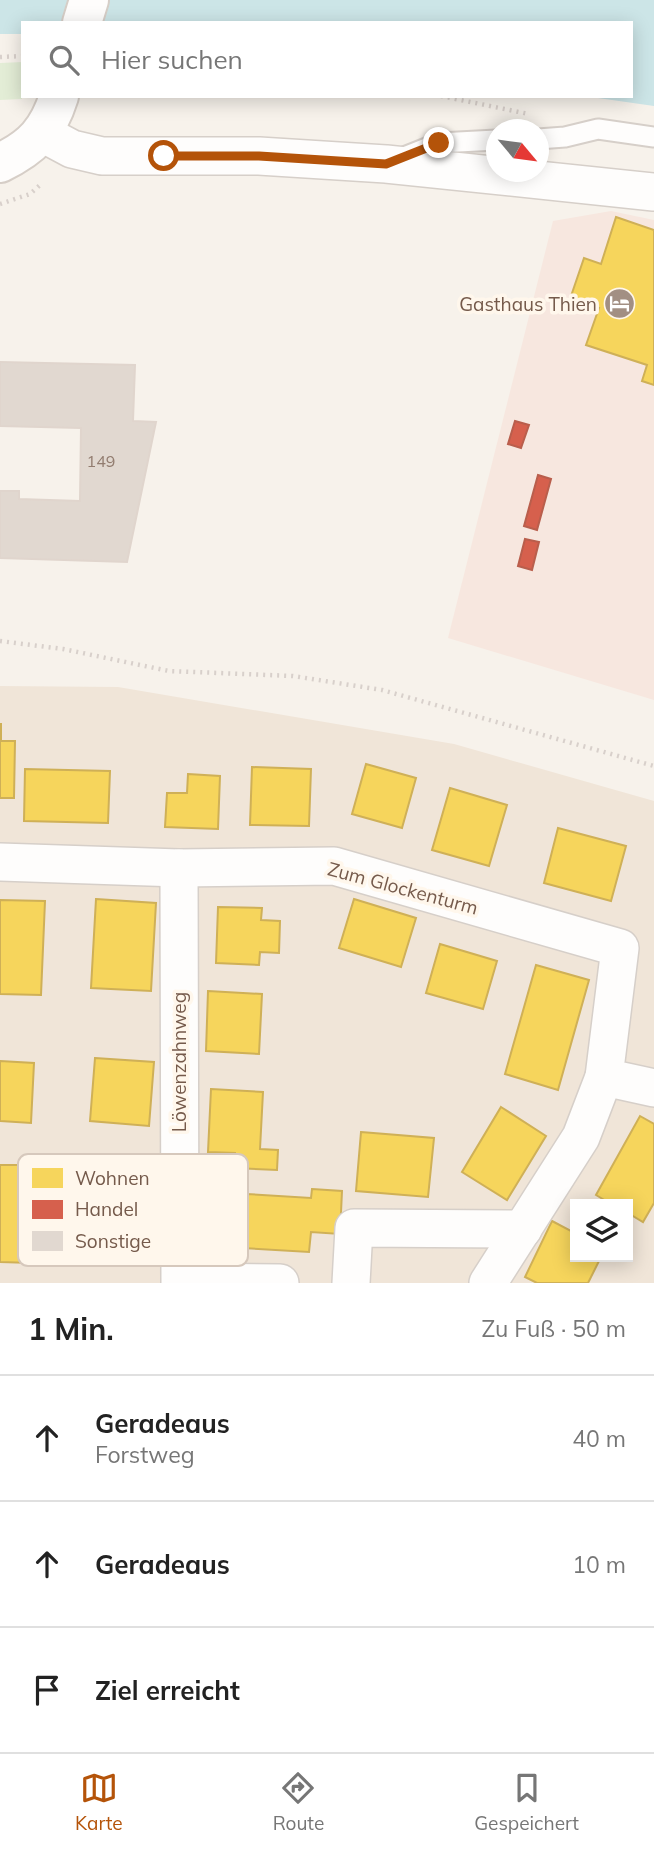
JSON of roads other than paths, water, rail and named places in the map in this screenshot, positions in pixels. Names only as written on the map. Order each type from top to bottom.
[{"type":"main road","points":[[83,21],[89,0]]},
{"type":"main road","points":[[0,163],[20,153],[42,133],[58,98]]},
{"type":"street","points":[[42,133],[72,149],[102,156],[259,156],[386,164],[654,192]]},
{"type":"street","name":"Zum Glockenturm","points":[[0,862],[179,867],[334,866],[620,948],[604,1077]]},
{"type":"street","name":"Löwenzahnweg","points":[[179,867],[180,1154]]},
{"type":"street","points":[[488,1283],[581,1137],[604,1077],[654,1088]]},
{"type":"street","points":[[351,1283],[354,1228],[523,1229]]},
{"type":"street","name":"Löwenzahnweg","points":[[180,1266],[180,1282],[280,1283]]},
{"type":"lane","points":[[549,138],[598,129],[654,137]]},
{"type":"lane","points":[[386,164],[439,143],[486,141]]},
{"type":"water","points":[[0,0],[654,0],[654,106],[598,98],[633,98],[633,21],[21,21],[21,34],[0,34]]},
{"type":"place","name":"Gasthaus Thien","points":[[620,304]]}]
